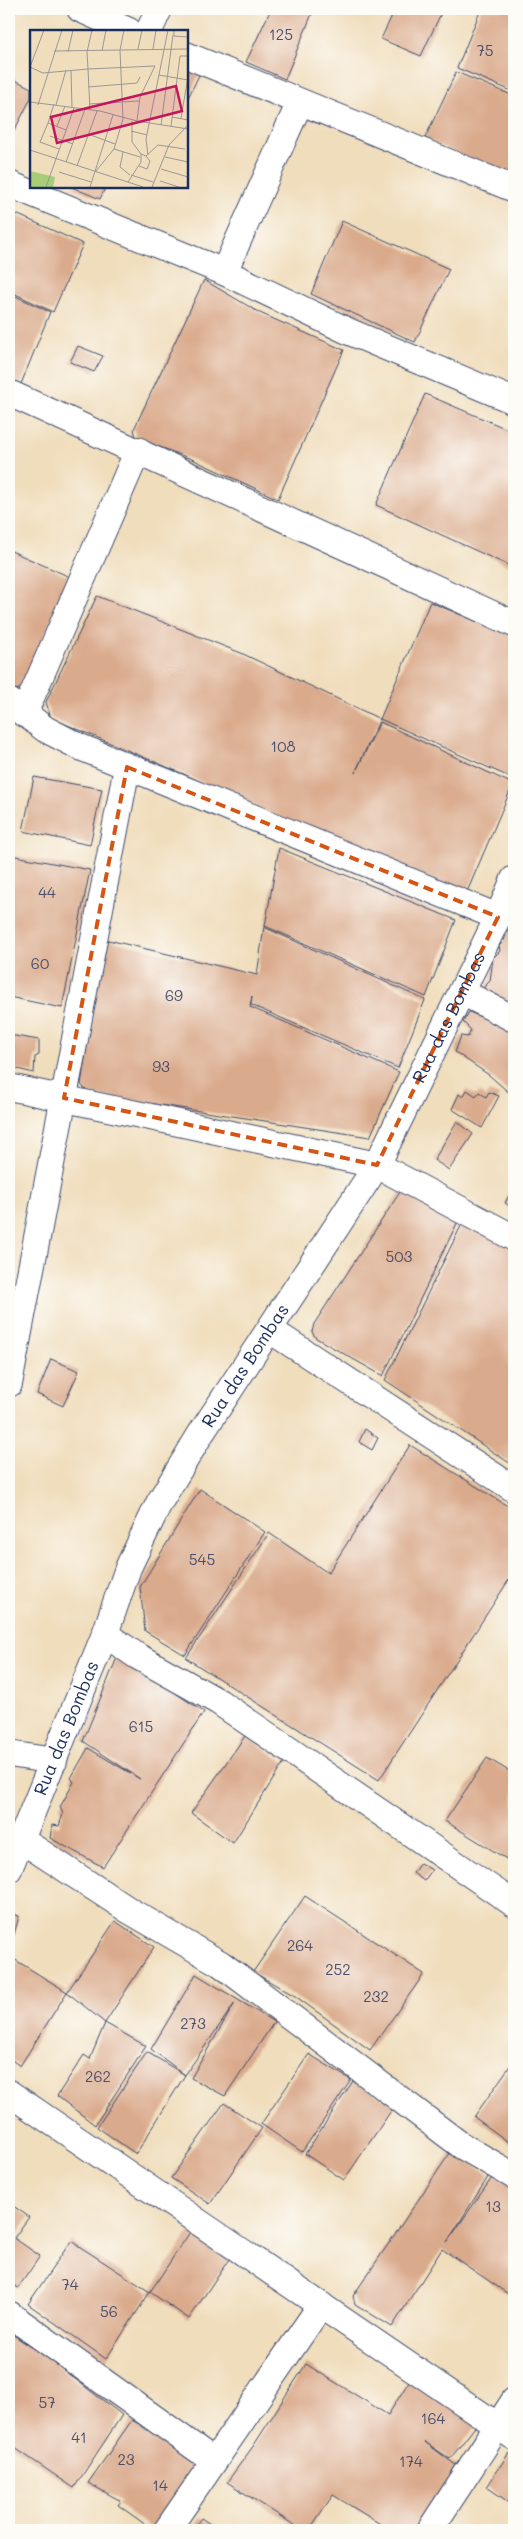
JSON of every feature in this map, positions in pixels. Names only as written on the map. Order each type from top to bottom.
[{"type":"street","points":[[80,9],[127,30]]},
{"type":"street","points":[[149,30],[159,9]]},
{"type":"street","points":[[188,56],[514,189]]},
{"type":"street","points":[[224,272],[300,102]]},
{"type":"street","points":[[9,184],[224,272],[350,332],[514,401]]},
{"type":"street","points":[[9,393],[138,450],[514,624]]},
{"type":"street","points":[[138,450],[17,708],[45,729],[127,767],[498,917]]},
{"type":"street","points":[[9,1384],[127,767]]},
{"type":"street","name":"Rua das Bombas","points":[[9,1869],[105,1634],[128,1568],[159,1503],[200,1434],[270,1330],[377,1164],[462,992],[514,879]]},
{"type":"street","points":[[462,992],[514,1019]]},
{"type":"street","points":[[9,1088],[377,1164],[514,1238]]},
{"type":"street","points":[[270,1330],[514,1489]]},
{"type":"street","points":[[105,1634],[137,1656],[219,1702],[511,1894]]},
{"type":"street","points":[[9,1754],[54,1761]]},
{"type":"street","points":[[20,1839],[130,1911],[221,1964],[462,2146],[514,2176]]},
{"type":"street","points":[[9,2093],[506,2431]]},
{"type":"street","points":[[167,2530],[321,2305]]},
{"type":"street","points":[[9,2314],[214,2461]]},
{"type":"street","points":[[430,2530],[506,2431],[514,2401]]},
{"type":"highlighted area","points":[[127,767],[498,917],[377,1165],[64,1098]]},
{"type":"building","points":[[271,9],[314,9],[285,79],[246,62]]},
{"type":"building","points":[[395,9],[443,9],[421,56],[381,39]]},
{"type":"building","points":[[481,9],[514,10],[514,92],[457,68]]},
{"type":"building","points":[[188,69],[200,73],[188,98]]},
{"type":"building","points":[[456,72],[514,96],[514,181],[425,138]]},
{"type":"building","points":[[9,77],[30,88],[30,100],[9,141]]},
{"type":"building","points":[[74,188],[105,188],[100,199]]},
{"type":"building","points":[[14,213],[83,244],[53,312],[9,291],[9,225]]},
{"type":"building","points":[[342,221],[449,269],[415,342],[311,294]]},
{"type":"building","points":[[204,280],[260,313],[344,350],[278,499],[194,460],[136,438],[134,429]]},
{"type":"building","points":[[9,293],[50,312],[21,384],[9,378]]},
{"type":"building","points":[[78,346],[103,356],[94,372],[70,362]]},
{"type":"building","points":[[425,394],[514,432],[514,568],[376,505]]},
{"type":"building","points":[[9,550],[70,577],[21,689],[9,690]]},
{"type":"building","points":[[97,596],[241,653],[380,719],[355,773],[380,722],[513,784],[467,892],[325,838],[186,775],[51,718],[46,702]]},
{"type":"building","points":[[430,602],[514,637],[514,779],[380,719]]},
{"type":"building","points":[[34,777],[102,789],[90,845],[23,831]]},
{"type":"building","points":[[279,848],[456,920],[426,997],[265,926]]},
{"type":"building","points":[[10,855],[90,870],[62,1008],[9,997]]},
{"type":"building","points":[[264,927],[425,1000],[398,1068],[251,1005],[252,996],[250,1007],[399,1072],[370,1137],[88,1094],[81,1084],[104,939],[257,975]]},
{"type":"building","points":[[514,927],[514,1009],[479,992],[490,981],[493,958],[500,951],[499,946],[504,941],[507,931]]},
{"type":"building","points":[[469,1012],[514,1031],[514,1097],[489,1075],[455,1052],[461,1036],[468,1037],[471,1030],[463,1022]]},
{"type":"building","points":[[9,1035],[39,1040],[39,1055],[35,1057],[34,1073],[9,1067]]},
{"type":"building","points":[[467,1090],[476,1096],[479,1092],[486,1097],[489,1092],[499,1096],[482,1128],[452,1109],[459,1094],[463,1097]]},
{"type":"building","points":[[457,1121],[473,1134],[449,1170],[434,1160]]},
{"type":"building","points":[[512,1189],[514,1191],[514,1209],[505,1203]]},
{"type":"building","points":[[400,1192],[460,1217],[383,1376],[316,1338],[312,1332],[314,1324]]},
{"type":"building","points":[[464,1220],[514,1249],[514,1336],[512,1341],[514,1343],[514,1466],[385,1380]]},
{"type":"building","points":[[51,1359],[79,1371],[63,1406],[37,1394]]},
{"type":"building","points":[[365,1429],[378,1438],[372,1450],[359,1442]]},
{"type":"building","points":[[410,1445],[514,1510],[514,1572],[379,1780],[186,1658],[269,1533],[328,1573]]},
{"type":"building","points":[[200,1489],[265,1532],[185,1655],[145,1631],[140,1587]]},
{"type":"building","points":[[123,1658],[204,1712],[103,1867],[50,1838],[52,1825],[59,1826],[63,1814],[60,1807],[74,1782],[71,1778],[88,1748],[140,1779],[83,1741],[116,1660]]},
{"type":"building","points":[[245,1736],[284,1762],[233,1843],[191,1813]]},
{"type":"building","points":[[487,1758],[514,1774],[514,1855],[508,1860],[445,1821]]},
{"type":"building","points":[[420,1863],[432,1870],[424,1881],[413,1873]]},
{"type":"building","points":[[305,1896],[424,1974],[370,2050],[295,1996],[253,1972]]},
{"type":"building","points":[[9,1913],[19,1916],[14,1935],[9,1934]]},
{"type":"building","points":[[115,1921],[154,1947],[105,2023],[67,1992]]},
{"type":"building","points":[[9,1956],[67,1992],[20,2066],[9,2058]]},
{"type":"building","points":[[196,1974],[274,2022],[225,2096],[191,2078],[235,2003],[185,2075],[151,2049]]},
{"type":"building","points":[[105,2023],[146,2046],[95,2125],[57,2096],[84,2055],[90,2059]]},
{"type":"building","points":[[147,2052],[185,2075],[136,2154],[97,2127]]},
{"type":"building","points":[[309,2054],[351,2080],[302,2152],[261,2124]]},
{"type":"building","points":[[514,2060],[514,2146],[474,2117]]},
{"type":"building","points":[[353,2081],[395,2105],[344,2180],[305,2154]]},
{"type":"building","points":[[224,2103],[262,2128],[210,2204],[171,2178]]},
{"type":"building","points":[[450,2153],[490,2174],[447,2242],[494,2175],[514,2188],[514,2298],[442,2249],[392,2327],[355,2304],[353,2296]]},
{"type":"building","points":[[9,2203],[29,2217],[14,2238],[40,2256],[18,2288],[9,2281]]},
{"type":"building","points":[[192,2229],[231,2256],[189,2319],[150,2292]]},
{"type":"building","points":[[71,2241],[150,2292],[106,2359],[28,2304]]},
{"type":"building","points":[[9,2332],[49,2359],[122,2415],[74,2488],[9,2444]]},
{"type":"building","points":[[306,2364],[388,2415],[411,2378],[478,2423],[450,2459],[425,2442],[461,2469],[420,2530],[390,2530],[333,2495],[309,2530],[302,2530],[227,2482],[254,2445]]},
{"type":"building","points":[[132,2420],[199,2458],[203,2467],[157,2530],[153,2530],[118,2505],[121,2501],[88,2483]]},
{"type":"building","points":[[514,2452],[514,2506],[487,2487],[508,2454]]},
{"type":"building","points":[[201,2518],[219,2530],[192,2530]]}]
